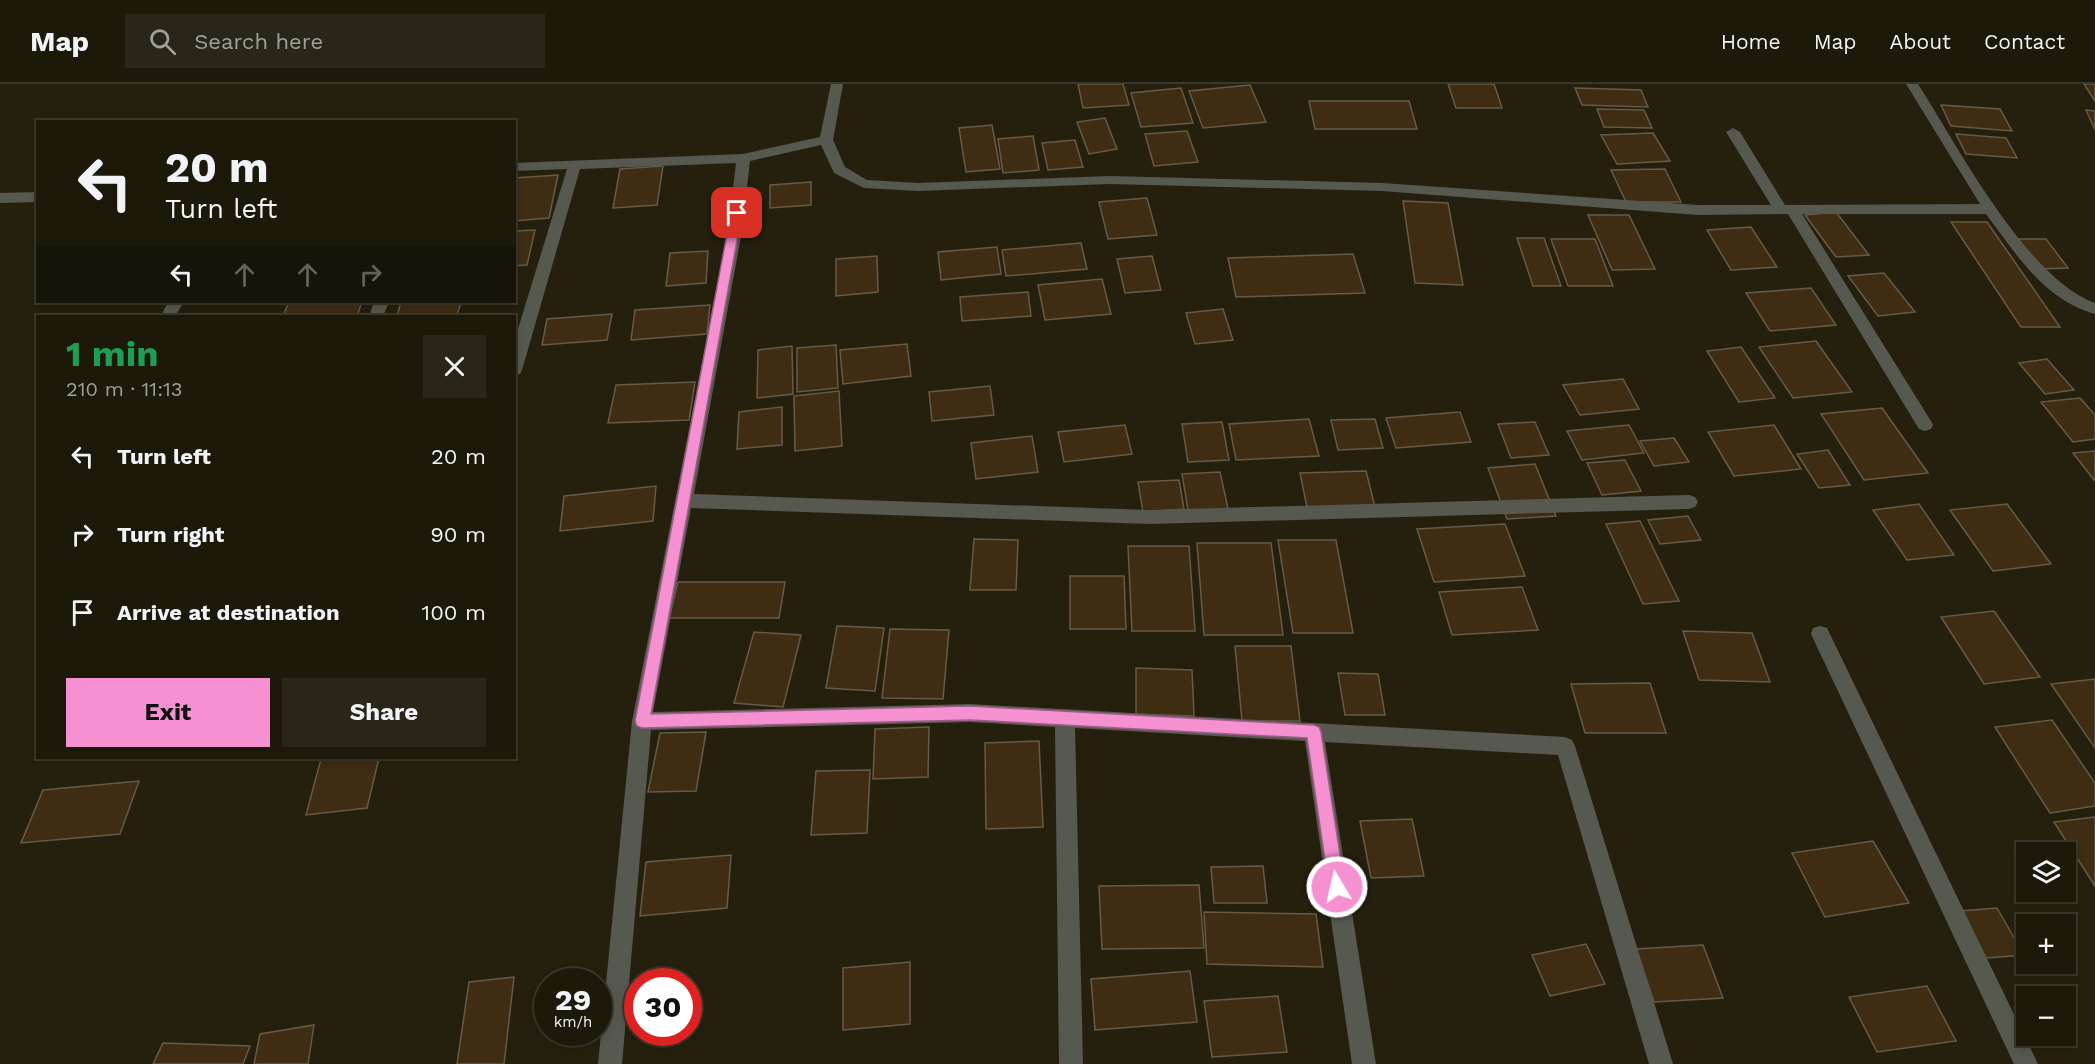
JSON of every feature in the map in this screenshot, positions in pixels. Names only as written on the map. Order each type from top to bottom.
[{"type":"street","points":[[837,84],[826,140],[838,170],[864,184],[918,187],[1110,180],[1346,186],[1698,210],[1990,209]]},
{"type":"street","points":[[1912,84],[1990,209],[2036,270],[2080,306],[2095,309]]},
{"type":"street","points":[[1733,132],[1787,210],[1925,425]]},
{"type":"street","points":[[516,167],[743,158],[826,140]]},
{"type":"street","points":[[610,1064],[642,721],[735,231],[743,158]]},
{"type":"street","points":[[516,363],[575,164]]},
{"type":"street","points":[[0,198],[36,197]]},
{"type":"street","points":[[684,501],[1149,517],[1689,502]]},
{"type":"street","points":[[1820,634],[2026,1064]]},
{"type":"street","points":[[642,721],[970,713],[1565,746],[1661,1064]]},
{"type":"street","points":[[1065,718],[1071,1064]]},
{"type":"street","points":[[1314,732],[1364,1064]]},
{"type":"building","points":[[1078,84],[1123,84],[1129,105],[1083,108]]},
{"type":"building","points":[[1448,84],[1494,84],[1502,108],[1456,108]]},
{"type":"building","points":[[2084,84],[2095,84],[2095,101]]},
{"type":"building","points":[[1250,85],[1266,122],[1203,128],[1189,91]]},
{"type":"building","points":[[1181,88],[1193,123],[1141,127],[1131,93]]},
{"type":"building","points":[[1575,88],[1641,90],[1648,107],[1582,105]]},
{"type":"building","points":[[1309,101],[1409,101],[1417,129],[1315,129]]},
{"type":"building","points":[[1941,105],[2000,109],[2012,131],[1951,126]]},
{"type":"building","points":[[1597,109],[1644,110],[1652,128],[1604,127]]},
{"type":"building","points":[[2086,110],[2095,111],[2095,130]]},
{"type":"building","points":[[1105,118],[1117,149],[1089,154],[1077,122]]},
{"type":"building","points":[[992,125],[1000,169],[966,172],[959,128]]},
{"type":"building","points":[[1187,131],[1198,162],[1154,166],[1145,134]]},
{"type":"building","points":[[1653,133],[1670,161],[1617,164],[1601,135]]},
{"type":"building","points":[[1956,134],[2006,138],[2017,158],[1966,154]]},
{"type":"building","points":[[1033,136],[1039,170],[1003,173],[998,139]]},
{"type":"building","points":[[1075,140],[1083,167],[1048,170],[1042,143]]},
{"type":"building","points":[[663,166],[657,205],[613,208],[620,169]]},
{"type":"building","points":[[1665,169],[1681,202],[1626,202],[1611,170]]},
{"type":"building","points":[[558,175],[549,218],[516,221],[516,178]]},
{"type":"building","points":[[811,182],[811,205],[770,208],[770,185]]},
{"type":"building","points":[[1147,198],[1157,235],[1108,239],[1099,202]]},
{"type":"building","points":[[1403,201],[1448,203],[1463,285],[1415,283]]},
{"type":"building","points":[[1836,212],[1869,255],[1836,257],[1805,215]]},
{"type":"building","points":[[1588,215],[1629,215],[1655,269],[1612,270]]},
{"type":"building","points":[[1951,222],[1987,222],[2060,327],[2021,327]]},
{"type":"building","points":[[1751,227],[1777,267],[1731,270],[1707,230]]},
{"type":"building","points":[[535,230],[527,265],[516,266],[516,231]]},
{"type":"building","points":[[1517,238],[1544,238],[1561,286],[1533,286]]},
{"type":"building","points":[[1551,239],[1595,239],[1613,286],[1568,286]]},
{"type":"building","points":[[2017,239],[2046,239],[2068,268],[2038,269]]},
{"type":"building","points":[[1081,243],[1087,269],[1006,276],[1002,250]]},
{"type":"building","points":[[997,247],[1001,274],[941,280],[938,252]]},
{"type":"building","points":[[708,251],[706,283],[666,286],[670,253]]},
{"type":"building","points":[[1353,254],[1365,293],[1236,297],[1228,258]]},
{"type":"building","points":[[877,256],[878,292],[836,296],[836,259]]},
{"type":"building","points":[[1152,256],[1161,290],[1125,293],[1117,259]]},
{"type":"building","points":[[1884,273],[1915,312],[1878,316],[1848,276]]},
{"type":"building","points":[[1102,279],[1111,314],[1045,320],[1038,285]]},
{"type":"building","points":[[1811,288],[1836,325],[1770,331],[1746,293]]},
{"type":"building","points":[[1028,292],[1031,316],[962,321],[960,297]]},
{"type":"building","points":[[289,303],[362,303],[357,315],[283,315]]},
{"type":"building","points":[[401,303],[461,303],[457,315],[397,315]]},
{"type":"building","points":[[710,305],[707,334],[631,340],[635,310]]},
{"type":"building","points":[[1223,309],[1233,340],[1195,344],[1186,313]]},
{"type":"building","points":[[612,314],[607,340],[542,345],[547,319]]},
{"type":"building","points":[[1816,341],[1852,392],[1793,398],[1759,347]]},
{"type":"building","points":[[907,344],[911,376],[843,384],[840,350]]},
{"type":"building","points":[[836,345],[838,388],[797,392],[797,348]]},
{"type":"building","points":[[792,346],[793,394],[757,398],[758,350]]},
{"type":"building","points":[[1741,347],[1775,398],[1739,402],[1707,351]]},
{"type":"building","points":[[2047,359],[2074,390],[2045,394],[2019,363]]},
{"type":"building","points":[[1623,379],[1639,409],[1580,415],[1563,385]]},
{"type":"building","points":[[695,382],[689,420],[608,423],[616,385]]},
{"type":"building","points":[[990,386],[994,415],[932,421],[929,392]]},
{"type":"building","points":[[839,391],[842,446],[795,451],[794,396]]},
{"type":"building","points":[[2080,398],[2095,415],[2095,439],[2073,442],[2041,402]]},
{"type":"building","points":[[782,407],[782,445],[737,449],[739,412]]},
{"type":"building","points":[[1882,408],[1928,473],[1864,480],[1821,414]]},
{"type":"building","points":[[1460,412],[1471,442],[1396,448],[1386,418]]},
{"type":"building","points":[[1309,419],[1319,456],[1236,460],[1229,424]]},
{"type":"building","points":[[1375,419],[1383,448],[1338,450],[1331,420]]},
{"type":"building","points":[[1222,422],[1229,460],[1188,462],[1182,424]]},
{"type":"building","points":[[1535,422],[1549,455],[1511,458],[1498,424]]},
{"type":"building","points":[[1125,425],[1132,454],[1064,462],[1058,432]]},
{"type":"building","points":[[1629,425],[1644,453],[1582,460],[1567,431]]},
{"type":"building","points":[[1774,425],[1801,469],[1734,476],[1708,432]]},
{"type":"building","points":[[1032,436],[1038,472],[976,479],[971,443]]},
{"type":"building","points":[[1674,438],[1689,462],[1654,466],[1640,441]]},
{"type":"building","points":[[1828,450],[1850,485],[1819,488],[1797,454]]},
{"type":"building","points":[[2095,451],[2095,481],[2073,453]]},
{"type":"building","points":[[1625,460],[1641,491],[1602,495],[1587,463]]},
{"type":"building","points":[[1535,464],[1556,516],[1507,519],[1488,468]]},
{"type":"building","points":[[1366,471],[1377,515],[1309,517],[1300,473]]},
{"type":"building","points":[[1220,472],[1229,513],[1189,516],[1182,474]]},
{"type":"building","points":[[1179,480],[1184,509],[1143,512],[1138,482]]},
{"type":"building","points":[[656,486],[653,521],[560,531],[564,496]]},
{"type":"building","points":[[1919,504],[1954,555],[1907,560],[1873,510]]},
{"type":"building","points":[[2007,504],[2051,564],[1993,571],[1950,510]]},
{"type":"building","points":[[1688,516],[1701,540],[1660,544],[1648,520]]},
{"type":"building","points":[[1640,521],[1679,601],[1643,604],[1606,524]]},
{"type":"building","points":[[1505,524],[1525,576],[1434,582],[1417,529]]},
{"type":"building","points":[[974,539],[1018,540],[1016,590],[970,590]]},
{"type":"building","points":[[1278,540],[1336,540],[1353,633],[1293,633]]},
{"type":"building","points":[[1197,543],[1271,543],[1283,635],[1204,635]]},
{"type":"building","points":[[1128,546],[1189,546],[1195,631],[1132,631]]},
{"type":"building","points":[[1070,576],[1124,576],[1126,629],[1070,629]]},
{"type":"building","points":[[678,582],[785,582],[779,618],[669,618]]},
{"type":"building","points":[[1522,587],[1538,630],[1452,635],[1439,592]]},
{"type":"building","points":[[1994,611],[2040,677],[1984,684],[1941,617]]},
{"type":"building","points":[[837,626],[884,628],[875,691],[826,688]]},
{"type":"building","points":[[890,629],[949,630],[943,699],[882,698]]},
{"type":"building","points":[[1683,631],[1752,633],[1770,682],[1699,680]]},
{"type":"building","points":[[754,632],[801,635],[783,707],[734,703]]},
{"type":"building","points":[[1235,646],[1291,646],[1300,721],[1242,721]]},
{"type":"building","points":[[1136,668],[1192,670],[1194,716],[1136,714]]},
{"type":"building","points":[[1338,673],[1378,674],[1385,715],[1345,715]]},
{"type":"building","points":[[2095,679],[2095,748],[2051,684]]},
{"type":"building","points":[[1650,683],[1666,733],[1585,733],[1571,684]]},
{"type":"building","points":[[2052,720],[2095,783],[2095,806],[2050,813],[1995,727]]},
{"type":"building","points":[[929,727],[928,777],[873,779],[875,729]]},
{"type":"building","points":[[706,732],[696,791],[648,792],[660,733]]},
{"type":"building","points":[[1039,741],[1043,827],[986,829],[985,743]]},
{"type":"building","points":[[321,759],[379,759],[367,808],[306,815]]},
{"type":"building","points":[[870,770],[867,833],[811,835],[816,771]]},
{"type":"building","points":[[139,781],[120,834],[21,843],[43,790]]},
{"type":"building","points":[[2095,817],[2095,886],[2076,856],[2076,842],[2067,842],[2054,822]]},
{"type":"building","points":[[1412,819],[1424,876],[1371,878],[1360,821]]},
{"type":"building","points":[[1873,841],[1909,903],[1825,917],[1792,853]]},
{"type":"building","points":[[731,855],[727,908],[640,916],[646,862]]},
{"type":"building","points":[[1263,866],[1267,903],[1214,903],[1211,867]]},
{"type":"building","points":[[1199,885],[1204,948],[1102,949],[1099,886]]},
{"type":"building","points":[[1997,908],[2016,941],[2016,956],[1986,958],[1961,911]]},
{"type":"building","points":[[1204,912],[1316,914],[1323,967],[1207,964]]},
{"type":"building","points":[[1586,944],[1605,984],[1550,996],[1532,955]]},
{"type":"building","points":[[1703,945],[1723,998],[1654,1002],[1636,949]]},
{"type":"building","points":[[910,962],[910,1024],[843,1030],[843,968]]},
{"type":"building","points":[[1190,971],[1197,1022],[1095,1030],[1091,979]]},
{"type":"building","points":[[514,977],[504,1064],[457,1064],[469,982]]},
{"type":"building","points":[[1927,986],[1956,1041],[1877,1052],[1849,997]]},
{"type":"building","points":[[1278,996],[1287,1052],[1212,1057],[1204,1001]]},
{"type":"building","points":[[314,1025],[308,1064],[254,1064],[260,1034]]},
{"type":"building","points":[[163,1043],[250,1046],[243,1064],[153,1064]]},
{"type":"route","points":[[737,213],[642,721],[970,713],[1314,732],[1337,887]]}]
